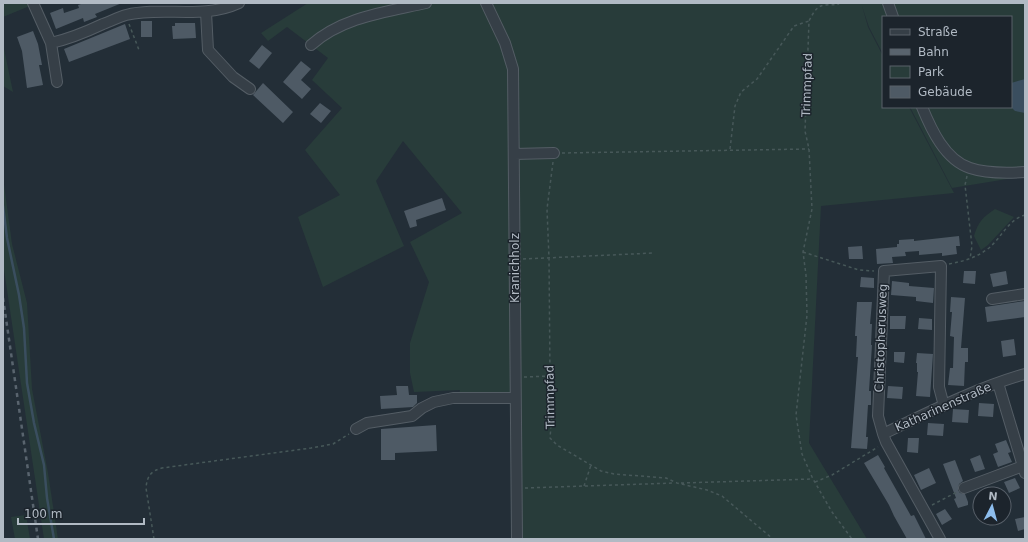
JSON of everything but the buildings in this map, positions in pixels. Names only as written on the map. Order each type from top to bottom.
[{"type":"street","points":[[33,3],[51,44],[57,82]]},
{"type":"street","points":[[51,44],[68,39],[126,15],[153,12],[206,12],[231,7],[239,3]]},
{"type":"street","points":[[311,45],[324,34],[349,22],[426,3]]},
{"type":"street","name":"Kranichholz","points":[[486,3],[505,43],[513,69],[517,539]]},
{"type":"street","points":[[888,3],[893,16]]},
{"type":"street","points":[[206,12],[208,50],[233,77],[250,88]]},
{"type":"street","points":[[922,108],[940,142],[952,158],[970,168],[999,172],[1025,172]]},
{"type":"street","points":[[514,154],[554,153]]},
{"type":"street","points":[[941,266],[939,388],[944,406]]},
{"type":"street","name":"Christopherusweg","points":[[884,438],[878,416],[884,271],[941,266]]},
{"type":"street","points":[[992,299],[1025,294]]},
{"type":"street","name":"Katharinenstraße","points":[[940,539],[884,438],[944,406],[998,383],[1025,374]]},
{"type":"street","points":[[964,488],[1024,470],[998,383]]},
{"type":"street","points":[[356,429],[367,423],[412,416],[422,408],[453,398],[515,398]]},
{"type":"path","points":[[730,150],[735,106],[741,92],[757,79],[794,26],[809,21],[814,11],[824,4],[837,5],[840,3]]},
{"type":"path","points":[[126,15],[139,50]]},
{"type":"path","name":"Trimmpfad","points":[[809,21],[805,131],[809,149],[812,208],[803,252],[806,275],[806,315],[796,415],[802,454],[813,479],[832,512],[852,539]]},
{"type":"path","points":[[554,153],[809,149]]},
{"type":"path","name":"Trimmpfad","points":[[554,153],[546,209],[549,258],[550,376],[552,414],[550,438],[557,445],[601,471],[614,474],[666,478],[677,483],[707,490],[722,496],[773,539]]},
{"type":"path","points":[[970,168],[965,185],[972,246],[970,259]]},
{"type":"path","points":[[941,266],[970,259],[979,255],[990,247],[1018,217],[1025,216]]},
{"type":"path","points":[[803,252],[859,270],[884,271]]},
{"type":"path","points":[[515,259],[654,254]]},
{"type":"path","points":[[515,377],[550,376]]},
{"type":"path","points":[[154,539],[146,488],[149,475],[152,471],[162,468],[333,444],[356,429]]},
{"type":"path","points":[[815,482],[832,475],[884,438]]},
{"type":"path","points":[[584,486],[591,465]]},
{"type":"path","points":[[517,488],[813,479]]},
{"type":"path","points":[[923,510],[964,488]]},
{"type":"green space","points":[[3,3],[37,3],[3,17]]},
{"type":"green space","points":[[308,3],[1025,3],[1025,176],[952,188],[911,108],[1012,108],[1012,16],[882,16],[882,52],[869,27],[862,6],[868,27],[882,54],[882,108],[910,108],[954,193],[821,206],[809,443],[867,539],[518,539],[518,394],[459,395],[460,390],[414,392],[410,373],[410,343],[429,282],[410,242],[462,213],[403,141],[376,181],[404,246],[323,287],[298,217],[340,195],[305,150],[342,108],[312,80],[328,58],[287,27],[268,41],[261,33]]},
{"type":"green space","points":[[3,44],[13,92],[3,86]]},
{"type":"green space","points":[[3,177],[12,244],[27,303],[32,389],[48,473],[58,539],[44,539],[3,263]]},
{"type":"green space","points":[[995,209],[1014,217],[988,245],[981,250],[974,236],[977,227],[987,215]]},
{"type":"green space","points":[[26,515],[30,539],[15,539],[11,517]]},
{"type":"water","points":[[1025,79],[1025,113],[1015,111],[1012,108],[1012,83]]},
{"type":"waterway","points":[[3,206],[7,238],[19,295],[24,328],[27,383],[34,423],[44,465],[47,498],[54,539]]},
{"type":"railway","points":[[3,298],[38,539]]}]
